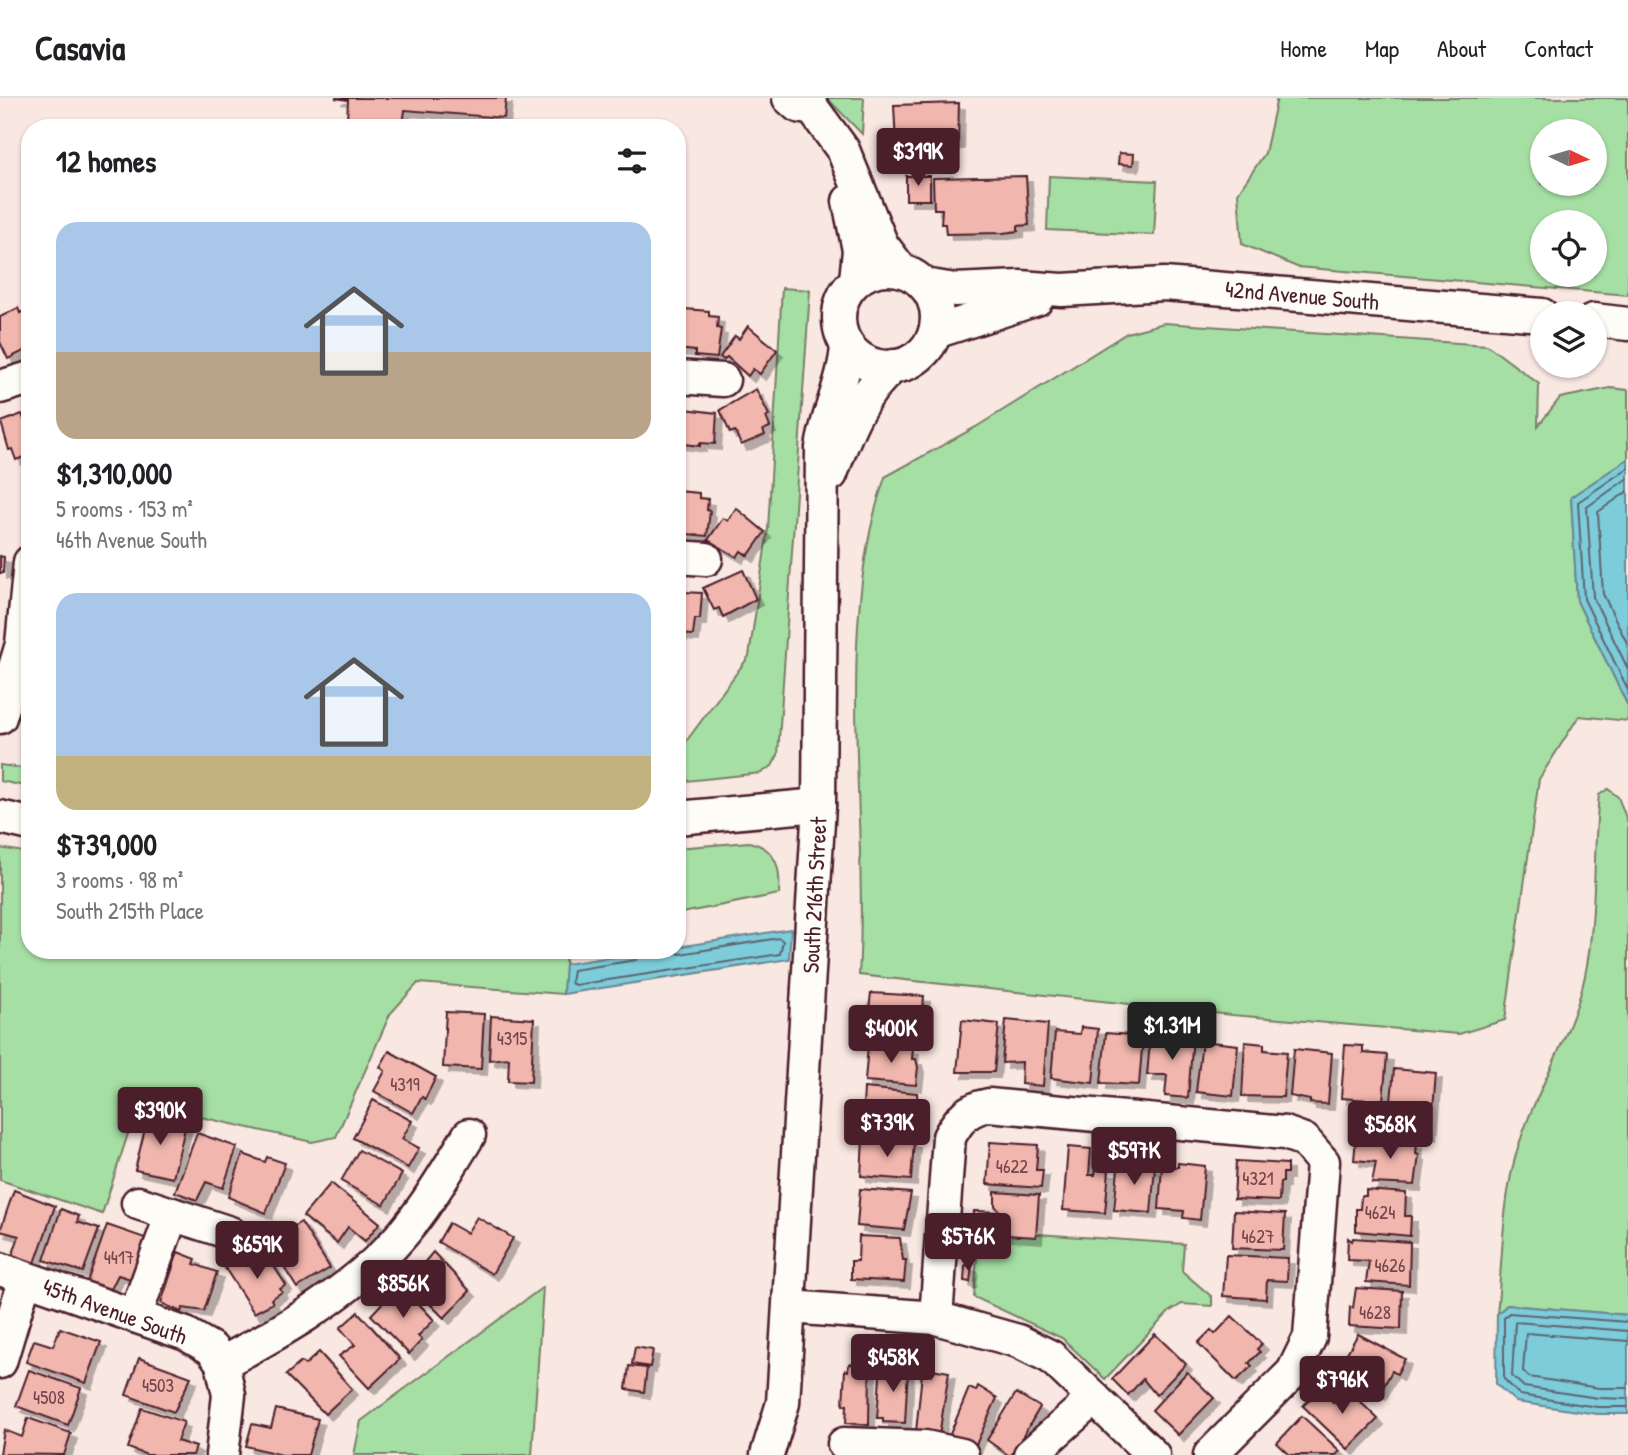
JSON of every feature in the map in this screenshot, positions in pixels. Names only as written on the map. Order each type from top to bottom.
[{"type":"street","points":[[794,102],[813,109],[843,150],[882,245],[936,308],[935,331],[924,351],[905,364],[894,366],[868,362],[847,346],[841,334],[840,307],[856,280],[859,250],[846,191],[839,173],[801,121],[794,102]]},
{"type":"street","points":[[856,280],[879,269],[912,277]]},
{"type":"street","name":"42nd Avenue South","points":[[912,277],[955,290],[1020,287],[1062,290],[1164,284],[1530,314]]},
{"type":"street","name":"42nd Avenue South","points":[[935,331],[1062,290]]},
{"type":"street","points":[[1607,322],[1628,324]]},
{"type":"street","name":"South 216th Street","points":[[791,1455],[783,1403],[819,805],[822,448],[825,425],[846,360],[847,346]]},
{"type":"street","name":"South 216th Street","points":[[822,512],[831,473],[855,415],[881,376],[894,366]]},
{"type":"street","points":[[686,378],[723,380]]},
{"type":"street","points":[[0,387],[21,381]]},
{"type":"street","points":[[0,717],[21,649]]},
{"type":"street","points":[[686,817],[819,805]]},
{"type":"street","points":[[0,817],[21,822]]},
{"type":"street","points":[[936,1318],[949,1137],[960,1118],[976,1107],[989,1105],[1285,1133],[1304,1140],[1322,1162],[1310,1337],[1293,1372],[1210,1455]]},
{"type":"street","points":[[222,1455],[229,1395],[222,1363],[307,1315],[383,1255],[413,1221],[469,1135]]},
{"type":"street","points":[[138,1203],[230,1233]]},
{"type":"street","points":[[135,1316],[172,1214]]},
{"type":"street","points":[[0,1362],[12,1274]]},
{"type":"street","name":"45th Avenue South","points":[[12,1274],[186,1334],[212,1349],[222,1363]]},
{"type":"street","points":[[789,1307],[936,1318],[1018,1341],[1051,1357],[1153,1455]]},
{"type":"street","points":[[1030,1455],[1094,1398]]},
{"type":"street","name":"South 216th Street","points":[[767,1455],[783,1403]]},
{"type":"street","points":[[845,1444],[925,1447],[962,1455]]},
{"type":"green space","points":[[827,98],[864,98],[862,134]]},
{"type":"green space","points":[[1277,98],[1628,98],[1628,295],[1533,287],[1607,287],[1607,210],[1530,210],[1530,287],[1297,267],[1242,244],[1238,193],[1265,153]]},
{"type":"green space","points":[[1049,176],[1157,181],[1154,235],[1047,230]]},
{"type":"green space","points":[[782,288],[810,290],[778,755],[772,766],[761,773],[686,781],[686,742],[749,656],[768,529]]},
{"type":"green space","points":[[1164,323],[1487,345],[1539,384],[1538,426],[1560,398],[1610,388],[1628,390],[1628,459],[1571,497],[1577,601],[1628,706],[1628,721],[1579,716],[1539,779],[1505,1020],[1459,1034],[1232,1015],[859,975],[861,914],[856,723],[860,596],[869,535],[885,477],[976,427],[1127,333]]},
{"type":"green space","points":[[0,765],[21,768],[21,785],[0,781]]},
{"type":"green space","points":[[1608,789],[1618,797],[1628,823],[1628,1315],[1507,1305],[1497,1314],[1504,1221],[1513,1166],[1527,1122],[1574,1014],[1586,969],[1592,920],[1599,795]]},
{"type":"green space","points":[[749,842],[766,849],[778,868],[779,894],[686,912],[686,847]]},
{"type":"green space","points":[[0,848],[21,852],[21,959],[565,959],[563,994],[418,983],[390,1014],[336,1137],[312,1142],[138,1103],[102,1214],[0,1180]]},
{"type":"green space","points":[[979,1230],[1184,1244],[1182,1271],[1212,1297],[1212,1306],[1182,1304],[1170,1311],[1105,1379],[1062,1338],[974,1297]]},
{"type":"green space","points":[[543,1287],[532,1455],[354,1455],[361,1421]]},
{"type":"water","points":[[1628,459],[1628,706],[1577,601],[1571,497]]},
{"type":"water","points":[[791,929],[789,959],[563,994],[565,964],[598,959],[686,959],[686,946]]},
{"type":"water","points":[[1507,1305],[1628,1315],[1628,1414],[1597,1414],[1516,1402],[1496,1384],[1497,1314]]},
{"type":"building","points":[[335,98],[506,98],[504,118],[405,110],[404,119],[347,119],[348,100]]},
{"type":"building","points":[[959,103],[958,143],[937,143],[937,147],[932,149],[918,149],[917,143],[896,145],[894,105]]},
{"type":"building","points":[[1119,153],[1134,154],[1133,165],[1118,164]]},
{"type":"building","points":[[906,176],[930,176],[930,200],[906,200]]},
{"type":"building","points":[[1026,176],[1029,225],[1018,226],[1018,231],[1003,233],[946,234],[945,224],[941,224],[942,209],[934,209],[933,178]]},
{"type":"building","points":[[18,308],[21,312],[21,352],[8,359],[0,342],[0,317]]},
{"type":"building","points":[[686,309],[709,311],[709,316],[718,317],[717,328],[721,329],[717,358],[695,356],[695,351],[686,350]]},
{"type":"building","points":[[748,326],[777,350],[760,374],[753,369],[748,376],[727,357],[724,360],[720,357],[735,336],[739,339]]},
{"type":"building","points":[[756,389],[769,415],[766,417],[770,427],[763,430],[765,435],[741,445],[735,431],[730,433],[720,410]]},
{"type":"building","points":[[686,409],[717,413],[715,444],[700,443],[700,446],[686,444]]},
{"type":"building","points":[[21,414],[21,458],[16,460],[12,449],[9,450],[1,422]]},
{"type":"building","points":[[686,492],[699,493],[699,498],[708,499],[707,510],[710,511],[707,536],[686,534]]},
{"type":"building","points":[[736,508],[765,532],[748,556],[741,551],[737,557],[708,540],[723,518],[728,521]]},
{"type":"building","points":[[0,556],[4,557],[3,573],[0,573]]},
{"type":"building","points":[[743,570],[756,599],[723,617],[719,608],[714,610],[703,588]]},
{"type":"building","points":[[686,592],[702,593],[700,619],[695,619],[693,635],[686,635]]},
{"type":"building","points":[[871,993],[924,996],[921,1038],[874,1035],[876,1010],[869,1010]]},
{"type":"building","points":[[446,1012],[484,1014],[481,1069],[443,1067]]},
{"type":"building","points":[[491,1016],[534,1019],[531,1082],[508,1081],[509,1058],[489,1060]]},
{"type":"building","points":[[962,1020],[999,1024],[994,1072],[957,1072]]},
{"type":"building","points":[[1006,1020],[1048,1024],[1043,1086],[1021,1084],[1022,1062],[1002,1063]]},
{"type":"building","points":[[1081,1027],[1098,1029],[1093,1083],[1051,1078],[1055,1032],[1080,1034]]},
{"type":"building","points":[[1151,1032],[1193,1036],[1188,1098],[1165,1096],[1167,1075],[1147,1075]]},
{"type":"building","points":[[1106,1033],[1143,1036],[1139,1085],[1101,1083]]},
{"type":"building","points":[[1202,1041],[1238,1045],[1233,1096],[1196,1092]]},
{"type":"building","points":[[1245,1042],[1264,1044],[1264,1050],[1287,1052],[1283,1097],[1242,1096]]},
{"type":"building","points":[[868,1045],[913,1048],[912,1059],[916,1059],[918,1067],[916,1085],[865,1081]]},
{"type":"building","points":[[1345,1045],[1363,1046],[1363,1053],[1387,1055],[1383,1101],[1341,1098]]},
{"type":"building","points":[[1294,1049],[1332,1053],[1328,1104],[1310,1103],[1310,1100],[1290,1096]]},
{"type":"building","points":[[389,1051],[436,1077],[425,1099],[422,1097],[413,1113],[374,1091],[385,1071],[380,1067]]},
{"type":"building","points":[[1394,1069],[1436,1073],[1431,1134],[1409,1133],[1410,1111],[1390,1112]]},
{"type":"building","points":[[864,1088],[917,1093],[918,1108],[914,1107],[913,1129],[908,1128],[907,1135],[868,1131],[870,1107],[863,1106]]},
{"type":"building","points":[[373,1100],[412,1121],[402,1139],[419,1148],[408,1168],[353,1138]]},
{"type":"building","points":[[148,1116],[186,1124],[173,1178],[135,1170]]},
{"type":"building","points":[[197,1133],[237,1147],[223,1188],[206,1182],[197,1200],[175,1192]]},
{"type":"building","points":[[863,1139],[914,1142],[911,1180],[861,1176]]},
{"type":"building","points":[[1356,1139],[1417,1143],[1416,1154],[1419,1155],[1415,1185],[1372,1183],[1376,1162],[1354,1160]]},
{"type":"building","points":[[990,1142],[1038,1145],[1036,1170],[1043,1170],[1041,1188],[987,1184]]},
{"type":"building","points":[[1068,1147],[1091,1149],[1089,1175],[1095,1175],[1096,1169],[1109,1170],[1105,1213],[1063,1210]]},
{"type":"building","points":[[359,1150],[402,1174],[384,1205],[341,1181]]},
{"type":"building","points":[[243,1154],[265,1162],[267,1157],[285,1163],[266,1213],[228,1197]]},
{"type":"building","points":[[1119,1158],[1136,1159],[1136,1163],[1155,1167],[1151,1213],[1114,1210]]},
{"type":"building","points":[[1236,1161],[1287,1164],[1287,1173],[1283,1173],[1283,1182],[1280,1182],[1279,1201],[1234,1199]]},
{"type":"building","points":[[1178,1163],[1205,1166],[1200,1220],[1183,1218],[1184,1211],[1159,1209],[1162,1166],[1178,1167]]},
{"type":"building","points":[[331,1183],[380,1223],[365,1241],[348,1227],[337,1243],[303,1216]]},
{"type":"building","points":[[860,1189],[911,1193],[904,1230],[857,1226]]},
{"type":"building","points":[[14,1190],[55,1206],[34,1266],[12,1257],[19,1236],[0,1231]]},
{"type":"building","points":[[1366,1190],[1406,1193],[1405,1216],[1411,1216],[1410,1236],[1356,1231],[1356,1209],[1360,1209],[1361,1196],[1366,1196]]},
{"type":"building","points":[[995,1192],[1039,1195],[1036,1237],[973,1233],[974,1211],[1000,1212],[995,1206]]},
{"type":"building","points":[[61,1209],[79,1216],[77,1222],[99,1229],[83,1272],[44,1260]]},
{"type":"building","points":[[1234,1211],[1285,1214],[1283,1250],[1232,1248]]},
{"type":"building","points":[[477,1217],[513,1238],[492,1274],[438,1242],[449,1223],[467,1233]]},
{"type":"building","points":[[301,1222],[330,1268],[297,1288],[268,1242]]},
{"type":"building","points":[[107,1225],[148,1239],[134,1280],[118,1275],[109,1293],[86,1285]]},
{"type":"building","points":[[859,1236],[900,1238],[903,1260],[906,1260],[904,1282],[851,1279],[851,1261],[858,1261]]},
{"type":"building","points":[[1348,1238],[1352,1241],[1353,1238],[1410,1242],[1409,1285],[1366,1282],[1369,1261],[1347,1260]]},
{"type":"building","points":[[264,1251],[286,1285],[280,1289],[282,1292],[271,1299],[273,1303],[254,1313],[225,1268],[241,1258],[245,1263]]},
{"type":"building","points":[[178,1252],[196,1259],[194,1264],[217,1272],[204,1311],[183,1308],[181,1312],[161,1303]]},
{"type":"building","points":[[433,1252],[470,1291],[444,1318],[408,1282]]},
{"type":"building","points":[[1226,1255],[1288,1258],[1287,1281],[1267,1280],[1266,1299],[1223,1296]]},
{"type":"building","points":[[965,1265],[972,1266],[970,1282],[964,1281]]},
{"type":"building","points":[[1356,1288],[1402,1291],[1401,1329],[1349,1326],[1350,1307],[1353,1308]]},
{"type":"building","points":[[406,1290],[434,1320],[418,1336],[422,1340],[409,1354],[371,1315],[397,1291],[401,1295]]},
{"type":"building","points":[[358,1312],[400,1359],[369,1388],[339,1356],[355,1345],[340,1328]]},
{"type":"building","points":[[1232,1316],[1262,1344],[1257,1349],[1260,1352],[1249,1363],[1252,1366],[1236,1381],[1198,1343],[1211,1330],[1215,1334]]},
{"type":"building","points":[[60,1328],[101,1342],[86,1383],[26,1362],[34,1340],[53,1346]]},
{"type":"building","points":[[1155,1334],[1186,1364],[1156,1395],[1143,1379],[1128,1395],[1112,1379]]},
{"type":"building","points":[[1358,1334],[1405,1359],[1397,1374],[1392,1371],[1380,1393],[1340,1372],[1347,1358],[1352,1361],[1354,1357],[1347,1353]]},
{"type":"building","points":[[635,1347],[653,1350],[650,1367],[632,1364]]},
{"type":"building","points":[[319,1352],[352,1389],[325,1414],[286,1375],[301,1362],[305,1365]]},
{"type":"building","points":[[139,1358],[191,1377],[174,1412],[126,1395]]},
{"type":"building","points":[[849,1364],[870,1366],[869,1425],[846,1423],[847,1405],[843,1405],[845,1370],[848,1371]]},
{"type":"building","points":[[881,1364],[895,1365],[895,1369],[908,1368],[905,1423],[883,1422],[883,1418],[877,1418]]},
{"type":"building","points":[[629,1366],[647,1368],[644,1392],[626,1389]]},
{"type":"building","points":[[932,1369],[949,1372],[939,1436],[916,1432],[922,1373],[931,1375]]},
{"type":"building","points":[[29,1370],[81,1388],[68,1425],[16,1406]]},
{"type":"building","points":[[1187,1372],[1214,1398],[1178,1435],[1152,1410]]},
{"type":"building","points":[[978,1386],[997,1398],[974,1449],[953,1440],[955,1437],[950,1434],[969,1388],[976,1391]]},
{"type":"building","points":[[1320,1389],[1334,1403],[1347,1389],[1378,1419],[1348,1449],[1303,1406]]},
{"type":"building","points":[[1016,1393],[1040,1407],[1012,1455],[1008,1455],[987,1440]]},
{"type":"building","points":[[142,1408],[184,1422],[177,1441],[196,1447],[193,1455],[147,1455],[128,1448]]},
{"type":"building","points":[[276,1409],[318,1419],[308,1455],[282,1455],[246,1446],[252,1424],[271,1428]]},
{"type":"building","points":[[1302,1416],[1340,1451],[1336,1455],[1290,1455],[1277,1443]]},
{"type":"building","points":[[28,1418],[71,1433],[64,1455],[0,1454],[4,1430],[22,1437]]}]
